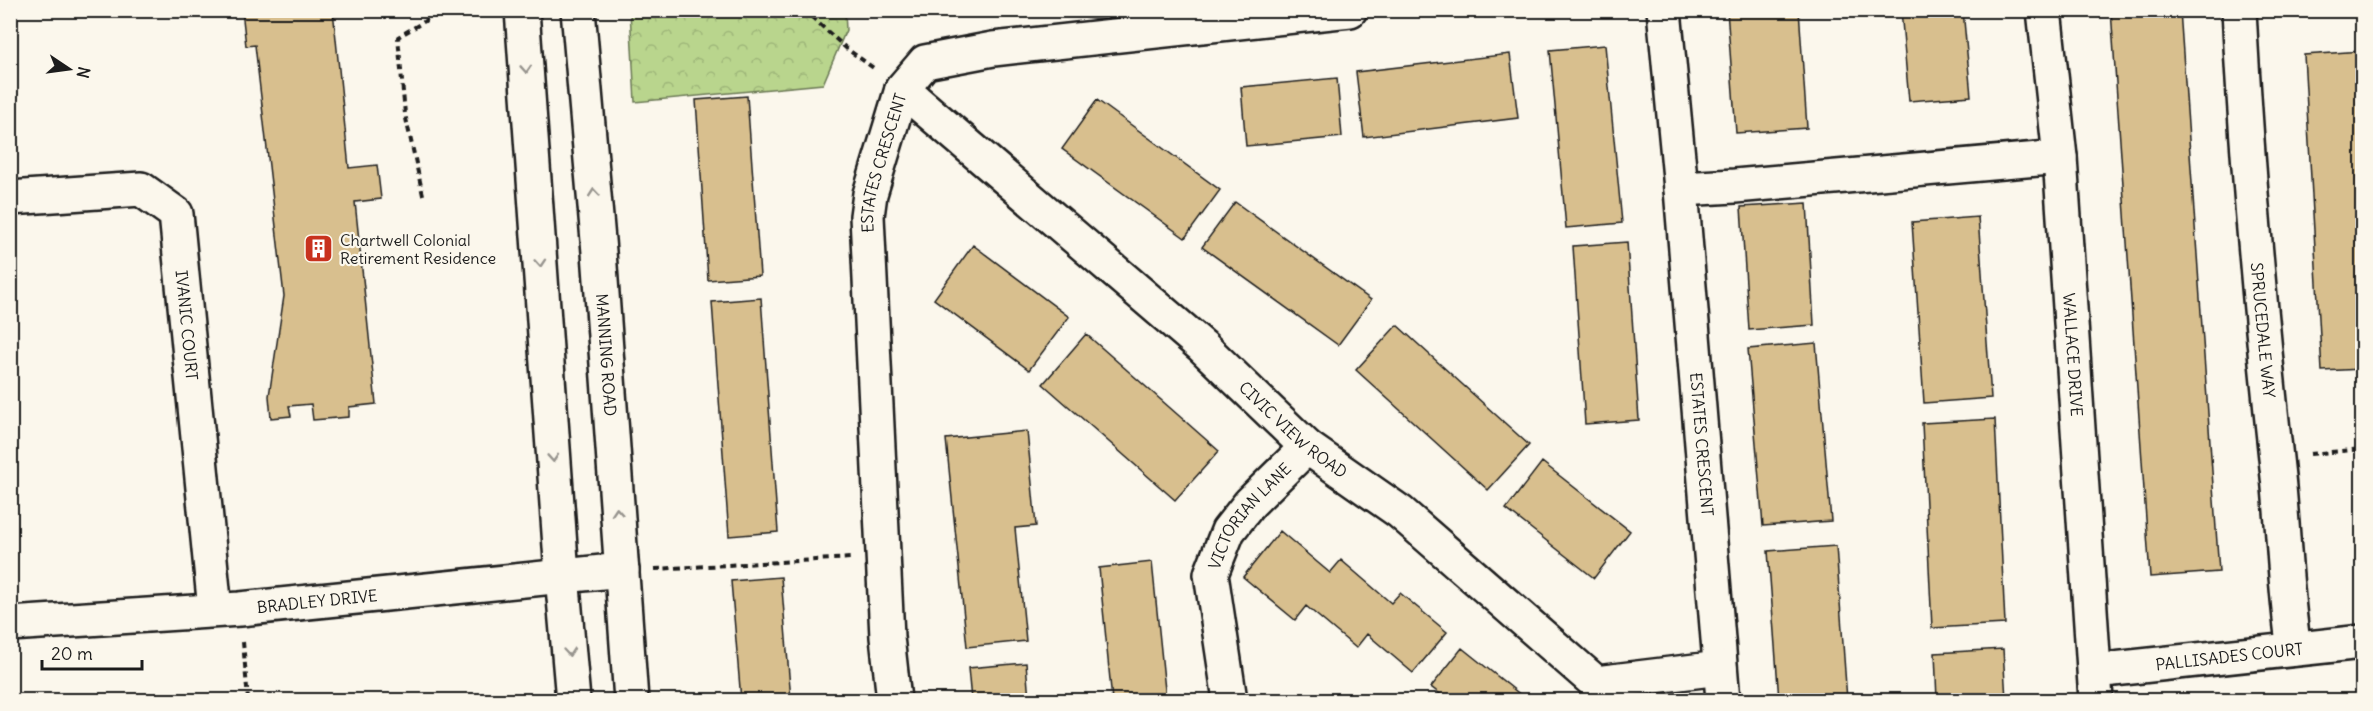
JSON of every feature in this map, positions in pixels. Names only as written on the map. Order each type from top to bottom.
[{"type":"street","points":[[522,10],[573,700]]},
{"type":"street","name":"MANNING ROAD","points":[[578,10],[599,252],[630,700]]},
{"type":"street","name":"ESTATES CRESCENT","points":[[894,700],[887,637],[867,216],[870,194],[902,88],[925,62],[993,49],[1350,10]]},
{"type":"street","name":"ESTATES CRESCENT","points":[[1664,10],[1723,700]]},
{"type":"street","name":"WALLACE DRIVE","points":[[2044,10],[2060,157],[2096,686]]},
{"type":"street","name":"SPRUCEDALE WAY","points":[[2239,10],[2243,93],[2266,370],[2284,542],[2288,611],[2294,649]]},
{"type":"street","name":"CIVIC VIEW ROAD","points":[[902,88],[1202,346],[1307,447],[1400,512],[1596,683],[1720,668]]},
{"type":"street","points":[[1681,189],[2060,157]]},
{"type":"street","name":"IVANIC COURT","points":[[10,198],[141,189],[176,214],[228,609]]},
{"type":"street","name":"VICTORIAN LANE","points":[[1230,700],[1211,574],[1228,531],[1250,503],[1307,447]]},
{"type":"street","name":"BRADLEY DRIVE","points":[[10,624],[228,609],[622,570]]},
{"type":"street","name":"PALLISADES COURT","points":[[2096,686],[2294,649],[2362,642]]},
{"type":"path","points":[[423,195],[405,114],[398,37],[424,21],[429,10]]},
{"type":"path","points":[[804,10],[847,49],[902,88]]},
{"type":"path","points":[[2275,456],[2362,449]]},
{"type":"path","points":[[622,570],[884,556]]},
{"type":"path","points":[[228,609],[248,700]]},
{"type":"green space","points":[[630,11],[845,11],[846,30],[823,84],[635,102]]},
{"type":"building","name":"Chartwell Colonial Retirement Residence","points":[[242,10],[333,10],[349,168],[377,165],[381,199],[355,202],[376,404],[349,407],[349,417],[313,420],[311,404],[289,406],[291,416],[271,418],[269,396],[284,296],[255,45],[246,46]]},
{"type":"building","points":[[1727,10],[1799,10],[1807,128],[1736,133]]},
{"type":"building","points":[[1901,10],[1963,10],[1971,96],[1909,101]]},
{"type":"building","points":[[2111,10],[2180,10],[2219,572],[2150,577]]},
{"type":"building","points":[[1605,45],[1622,223],[1566,228],[1550,50]]},
{"type":"building","points":[[2362,51],[2362,369],[2322,371],[2304,55]]},
{"type":"building","points":[[1510,54],[1518,118],[1364,137],[1356,72]]},
{"type":"building","points":[[1337,78],[1342,137],[1246,146],[1241,87]]},
{"type":"building","points":[[747,96],[760,276],[708,280],[696,100]]},
{"type":"building","points":[[1097,100],[1220,190],[1185,238],[1062,149]]},
{"type":"building","points":[[1235,202],[1371,300],[1338,345],[1202,247]]},
{"type":"building","points":[[1807,203],[1814,325],[1749,330],[1741,207]]},
{"type":"building","points":[[1978,217],[1991,398],[1924,403],[1912,222]]},
{"type":"building","points":[[1627,242],[1639,420],[1585,424],[1573,246]]},
{"type":"building","points":[[973,245],[1069,317],[1029,370],[934,299]]},
{"type":"building","points":[[761,298],[778,532],[729,536],[712,302]]},
{"type":"building","points":[[1397,325],[1529,445],[1488,490],[1356,370]]},
{"type":"building","points":[[1086,334],[1219,451],[1175,500],[1043,384]]},
{"type":"building","points":[[1816,343],[1831,521],[1763,526],[1748,349]]},
{"type":"building","points":[[1995,419],[2005,624],[1932,628],[1922,423]]},
{"type":"building","points":[[1027,431],[1036,526],[1015,528],[1026,641],[967,647],[946,439]]},
{"type":"building","points":[[1542,462],[1630,531],[1594,578],[1506,509]]},
{"type":"building","points":[[1280,531],[1330,573],[1341,560],[1391,603],[1400,593],[1447,632],[1413,673],[1367,634],[1356,648],[1306,606],[1295,620],[1243,577]]},
{"type":"building","points":[[1836,546],[1847,700],[1779,700],[1768,551]]},
{"type":"building","points":[[1152,562],[1166,700],[1112,700],[1099,568]]},
{"type":"building","points":[[781,577],[791,700],[741,700],[731,581]]},
{"type":"building","points":[[1462,648],[1527,700],[1448,700],[1431,687]]},
{"type":"building","points":[[2003,649],[2006,700],[1937,700],[1935,653]]},
{"type":"building","points":[[1026,663],[1029,700],[971,700],[968,668]]},
{"type":"building","points":[[1345,697],[1346,700],[1320,700]]},
{"type":"place","name":"Chartwell Colonial Retirement Residence","points":[[319,249]]}]
